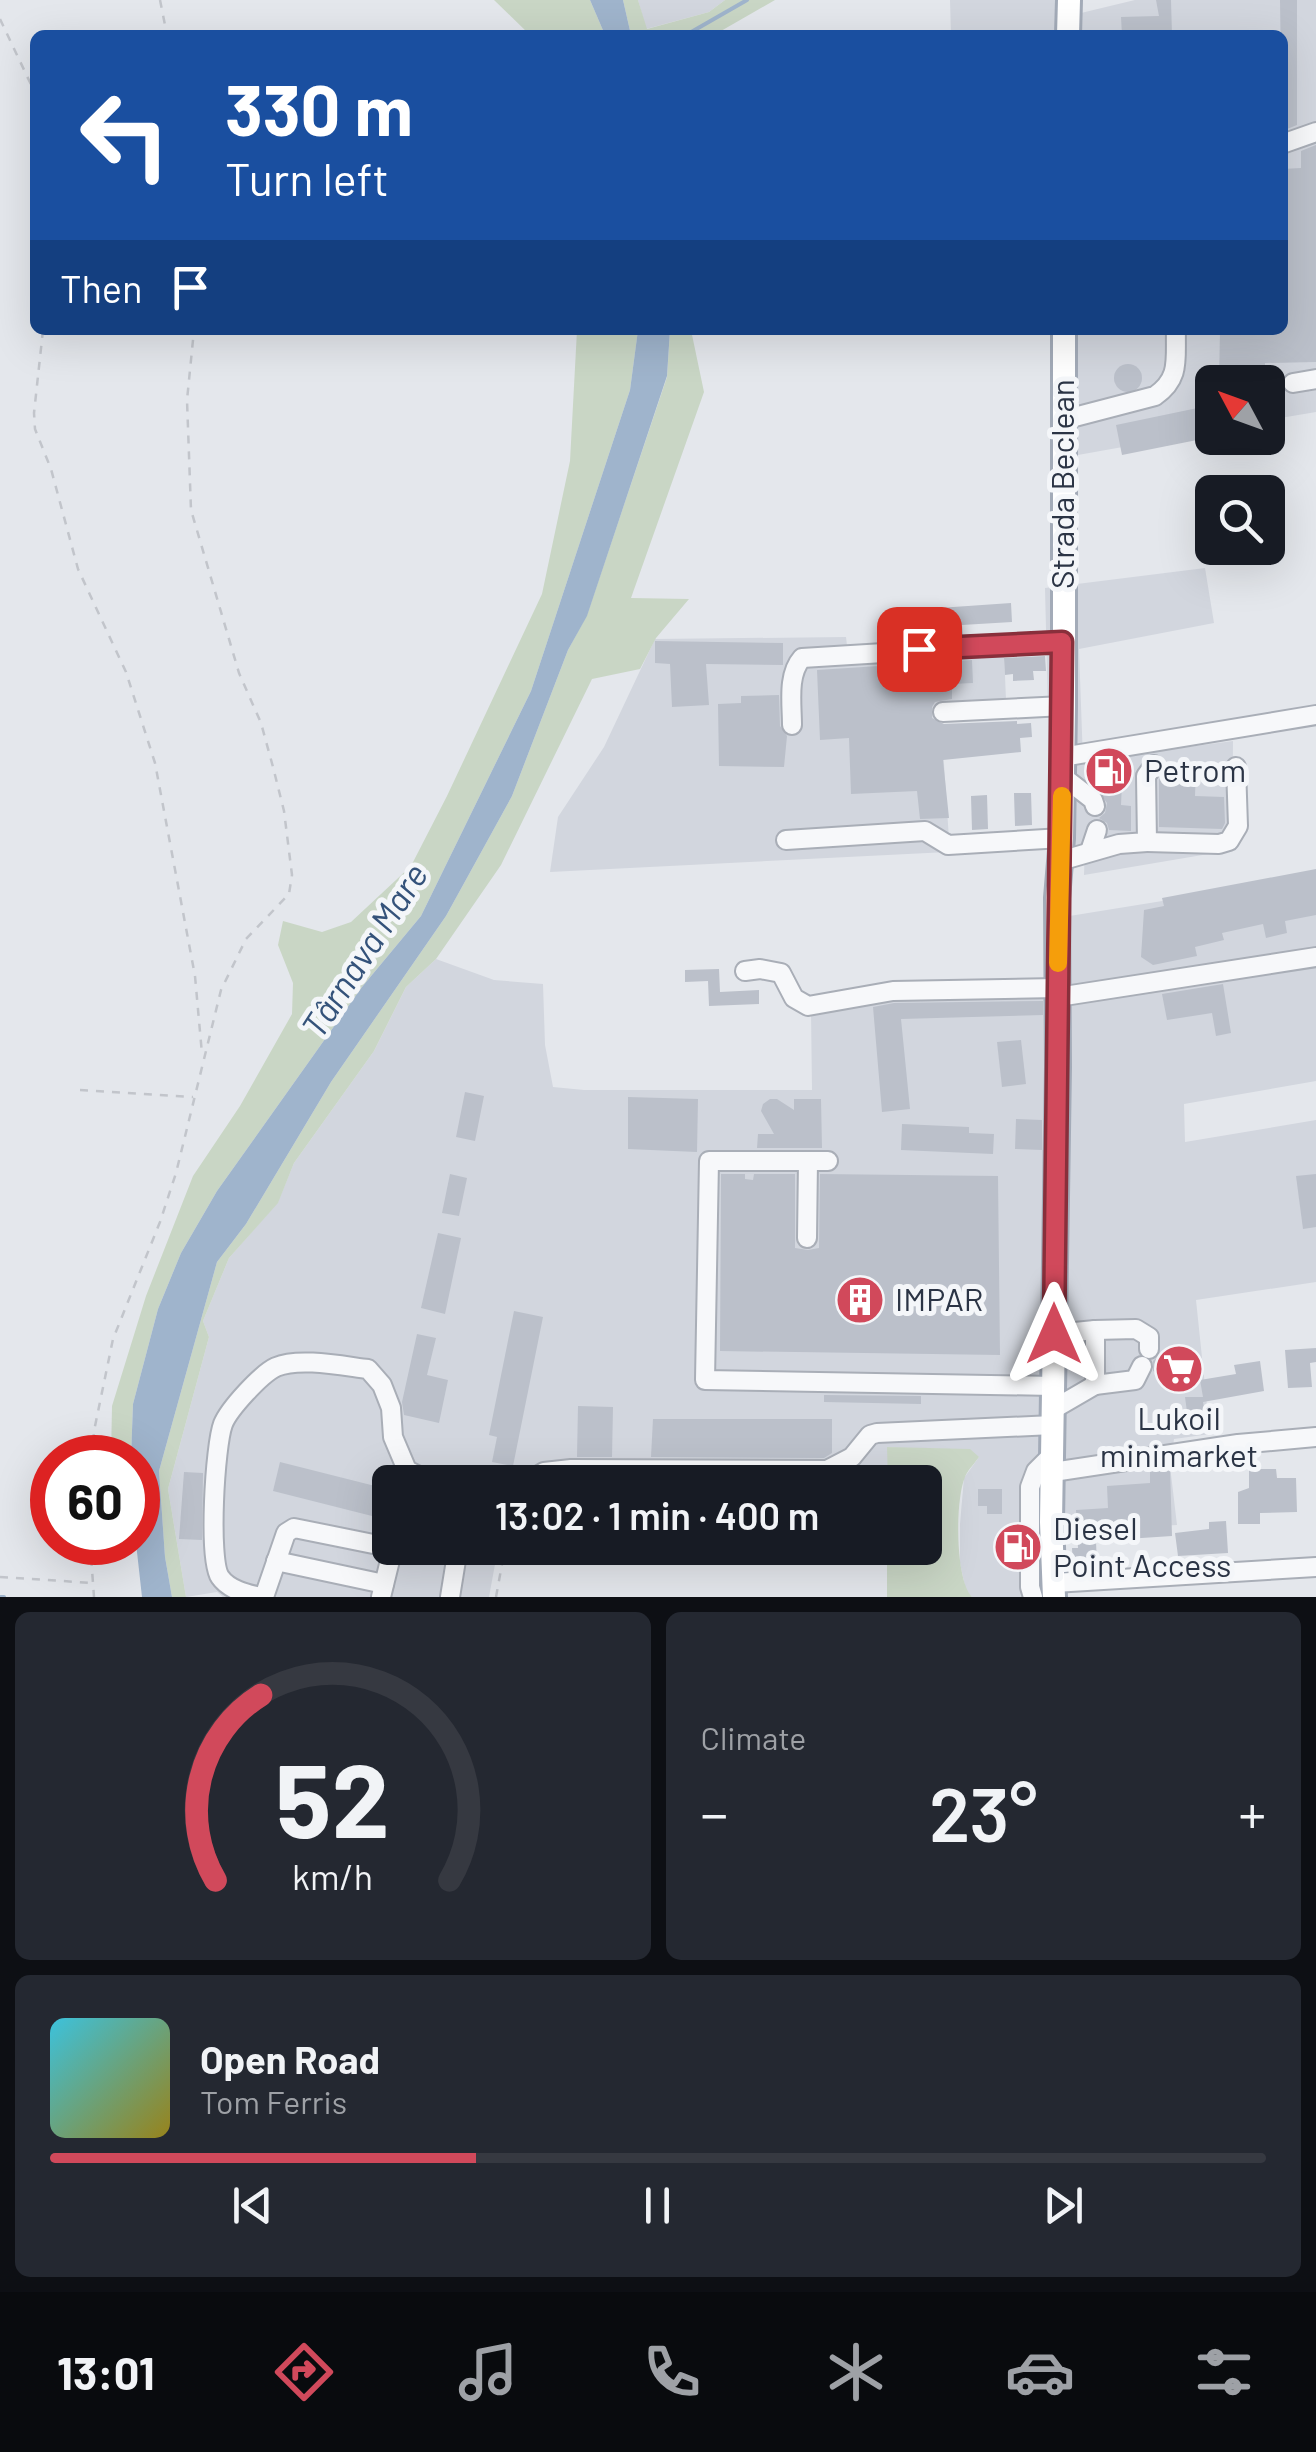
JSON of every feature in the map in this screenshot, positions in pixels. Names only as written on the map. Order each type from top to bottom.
[{"type":"main road","points":[[1068,30],[1069,0]]},
{"type":"main road","name":"Strada Beclean","points":[[1054,1590],[1052,1417],[1064,706],[1064,335]]},
{"type":"street","points":[[1288,142],[1316,132]]},
{"type":"street","points":[[1063,420],[1156,396],[1168,387],[1174,378],[1176,335]]},
{"type":"street","points":[[1293,382],[1316,379]]},
{"type":"street","points":[[792,725],[792,688],[796,666],[802,658],[1062,642]]},
{"type":"street","points":[[943,712],[1064,706]]},
{"type":"street","points":[[1062,767],[1316,715]]},
{"type":"street","points":[[1147,842],[1146,776],[1154,765]]},
{"type":"street","points":[[1062,767],[1095,806]]},
{"type":"street","points":[[786,840],[925,831],[948,846],[1090,851],[1147,842],[1219,844],[1229,841],[1238,826],[1236,767]]},
{"type":"street","points":[[1090,851],[1097,830]]},
{"type":"street","points":[[745,970],[781,974],[794,998],[808,1006],[894,991],[1058,993],[1316,956]]},
{"type":"street","points":[[828,1161],[710,1161],[705,1380],[1053,1386]]},
{"type":"street","points":[[806,1238],[808,1161]]},
{"type":"street","points":[[837,1465],[852,1457],[876,1433],[1052,1417],[1095,1384],[1136,1380],[1146,1358],[1149,1337],[1136,1329],[1054,1334]]},
{"type":"street","points":[[1095,1330],[1095,1384]]},
{"type":"street","points":[[372,1544],[294,1528],[286,1533],[263,1597],[228,1584],[216,1567],[213,1547],[218,1453],[225,1418],[276,1367],[312,1363],[368,1369],[382,1385],[391,1408],[392,1436],[405,1465]]},
{"type":"street","points":[[1033,1597],[1030,1487],[1036,1471],[1052,1463],[1316,1437]]},
{"type":"street","points":[[276,1561],[383,1590],[389,1565]]},
{"type":"street","points":[[450,1597],[455,1565]]},
{"type":"street","points":[[1054,1590],[1316,1567]]},
{"type":"path","points":[[160,0],[166,30]]},
{"type":"path","points":[[0,19],[30,82]]},
{"type":"path","points":[[42,335],[36,429],[78,569],[126,672],[155,764],[194,976],[203,1061]]},
{"type":"path","points":[[95,1435],[113,1339],[160,1222],[196,1097],[221,990],[246,939],[284,900],[292,875],[284,811],[261,723],[239,673],[190,510],[186,400],[193,335]]},
{"type":"path","points":[[80,1090],[196,1097]]},
{"type":"path","points":[[92,1565],[94,1597]]},
{"type":"path","points":[[496,1597],[502,1565]]},
{"type":"path","points":[[0,1577],[93,1583]]},
{"type":"shaded area","points":[[638,0],[725,0],[709,12],[646,29]]},
{"type":"shaded area","points":[[950,0],[1055,0],[1056,19],[1135,0],[1316,0],[1316,412],[1285,417],[1285,365],[1195,365],[1195,434],[1050,460],[1055,335],[1288,335],[1288,30],[951,30]]},
{"type":"shaded area","points":[[1205,568],[1214,623],[1079,649],[1083,761],[1233,741],[1232,850],[1084,875],[1085,845],[550,872],[558,817],[604,747],[655,639],[846,637],[848,654],[1004,651],[1006,700],[940,704],[949,839],[1051,834],[1045,588]]},
{"type":"shaded area","points":[[1316,876],[1316,1081],[1184,1104],[1185,1142],[1316,1120],[1316,1282],[1196,1300],[1210,1434],[1174,1439],[1170,1466],[1177,1525],[1048,1532],[1047,1597],[972,1597],[966,1591],[960,1563],[960,1524],[964,1478],[979,1457],[888,1447],[888,1465],[372,1465],[372,1565],[495,1565],[489,1597],[223,1597],[217,1592],[186,1597],[168,1489],[209,1337],[203,1321],[229,1258],[278,1202],[294,1163],[374,1051],[406,987],[436,959],[494,980],[543,984],[545,1045],[553,1087],[812,1090],[811,1011],[900,992],[1051,986],[1051,919]]},
{"type":"green space","points":[[494,0],[590,0],[603,30],[525,30]]},
{"type":"green space","points":[[623,0],[638,0],[647,29],[709,12],[725,0],[775,0],[723,30],[630,30]]},
{"type":"green space","points":[[577,335],[637,335],[630,390],[531,691],[421,916],[362,987],[217,1191],[181,1253],[158,1309],[133,1404],[132,1435],[111,1435],[112,1406],[146,1296],[193,1176],[240,1106],[292,1014],[293,983],[278,945],[283,921],[322,932],[351,922],[411,866],[542,594],[570,461]]},
{"type":"green space","points":[[670,335],[692,335],[704,392],[631,598],[689,599],[656,638],[640,669],[592,679],[501,865],[436,959],[406,987],[374,1051],[294,1163],[278,1203],[229,1258],[203,1321],[209,1337],[168,1489],[186,1597],[172,1597],[165,1557],[160,1467],[217,1262],[246,1224],[331,1082],[446,916],[512,796],[568,650],[587,615],[667,377]]},
{"type":"green space","points":[[887,1447],[970,1449],[979,1457],[965,1477],[958,1521],[962,1574],[972,1597],[887,1597],[887,1565],[942,1565],[942,1465],[888,1465]]},
{"type":"water","points":[[590,0],[623,0],[630,30],[603,30]]},
{"type":"water","points":[[637,335],[670,335],[667,376],[587,616],[568,650],[512,796],[446,916],[331,1082],[246,1224],[217,1262],[160,1467],[160,1435],[132,1435],[133,1404],[158,1309],[181,1253],[217,1191],[362,987],[421,916],[531,691],[630,390]]},
{"type":"water","points":[[160,1485],[172,1597],[142,1597],[138,1565],[160,1565]]},
{"type":"building","points":[[1156,0],[1171,0],[1172,30],[1122,30],[1121,17],[1159,16]]},
{"type":"building","points":[[1280,0],[1297,0],[1297,125],[1288,129],[1288,30],[1280,30]]},
{"type":"building","points":[[1316,145],[1316,362],[1219,365],[1220,335],[1288,335],[1288,169],[1301,168],[1301,151]]},
{"type":"building","points":[[1128,364],[1138,368],[1142,378],[1138,388],[1128,392],[1118,388],[1114,378],[1118,368]]},
{"type":"building","points":[[1195,409],[1195,440],[1122,455],[1116,425]]},
{"type":"building","points":[[1011,603],[1012,622],[962,625],[963,636],[913,639],[910,610]]},
{"type":"building","points":[[655,641],[783,643],[783,665],[706,664],[709,705],[672,707],[670,664],[655,663]]},
{"type":"building","points":[[1045,656],[1046,671],[1033,671],[1034,680],[1013,681],[1013,674],[1005,675],[1004,658]]},
{"type":"building","points":[[972,660],[973,683],[952,684],[952,699],[935,702],[932,718],[944,724],[1031,723],[1032,737],[1020,738],[1021,752],[943,760],[949,818],[920,819],[917,791],[851,794],[849,738],[820,740],[817,670]]},
{"type":"building","points":[[779,695],[780,726],[787,736],[784,767],[719,766],[718,704],[741,703],[741,696]]},
{"type":"building","points":[[1123,761],[1121,805],[1131,806],[1131,831],[1109,830],[1099,818],[1107,803],[1095,786],[1093,764]]},
{"type":"building","points":[[1166,767],[1196,768],[1195,796],[1224,797],[1222,829],[1159,827],[1159,780]]},
{"type":"building","points":[[1014,793],[1031,793],[1032,825],[1015,826]]},
{"type":"building","points":[[987,795],[988,829],[972,830],[971,796]]},
{"type":"building","points":[[1316,869],[1316,915],[1285,921],[1287,933],[1266,938],[1263,924],[1222,933],[1224,940],[1195,947],[1197,956],[1153,965],[1141,957],[1144,910],[1164,906],[1162,898]]},
{"type":"building","points":[[719,969],[720,992],[759,990],[759,1004],[709,1006],[708,981],[685,982],[685,970]]},
{"type":"building","points":[[1223,984],[1231,1033],[1216,1036],[1212,1013],[1167,1020],[1162,994]]},
{"type":"building","points":[[1043,1001],[1043,1015],[901,1019],[910,1109],[882,1112],[873,1007],[894,1003]]},
{"type":"building","points":[[1021,1040],[1026,1084],[1002,1087],[997,1042]]},
{"type":"building","points":[[465,1092],[484,1096],[475,1141],[456,1137]]},
{"type":"building","points":[[628,1097],[698,1099],[697,1152],[628,1149]]},
{"type":"building","points":[[770,1099],[794,1110],[794,1099],[821,1099],[822,1148],[757,1148],[758,1134],[774,1134],[761,1111]]},
{"type":"building","points":[[1016,1119],[1042,1120],[1042,1150],[1015,1149]]},
{"type":"building","points":[[902,1124],[969,1127],[969,1133],[994,1134],[993,1154],[901,1150]]},
{"type":"building","points":[[450,1174],[467,1178],[459,1216],[442,1213]]},
{"type":"building","name":"IMPAR","points":[[721,1174],[745,1174],[745,1179],[753,1180],[754,1174],[795,1174],[795,1248],[808,1250],[819,1248],[820,1174],[998,1176],[1000,1355],[720,1351]]},
{"type":"building","points":[[1316,1174],[1316,1227],[1303,1229],[1296,1176]]},
{"type":"building","points":[[438,1233],[461,1238],[445,1314],[421,1308]]},
{"type":"building","points":[[514,1311],[543,1317],[513,1465],[492,1462],[497,1437],[489,1435]]},
{"type":"building","points":[[417,1334],[436,1338],[427,1375],[448,1380],[439,1423],[404,1415],[402,1402]]},
{"type":"building","points":[[1316,1348],[1316,1362],[1310,1363],[1312,1387],[1288,1388],[1285,1350]]},
{"type":"building","points":[[1178,1351],[1192,1356],[1180,1383],[1153,1371],[1153,1361],[1160,1354],[1174,1360]]},
{"type":"building","points":[[1260,1361],[1264,1391],[1203,1402],[1208,1431],[1190,1434],[1185,1397],[1203,1397],[1200,1380],[1236,1374],[1234,1365]]},
{"type":"building","points":[[824,1395],[921,1396],[921,1404],[824,1402]]},
{"type":"building","points":[[578,1406],[613,1407],[612,1457],[577,1457]]},
{"type":"building","points":[[653,1419],[832,1419],[832,1453],[824,1458],[651,1457]]},
{"type":"building","points":[[280,1462],[372,1485],[372,1516],[273,1491]]},
{"type":"building","points":[[1170,1467],[1172,1536],[1096,1541],[1097,1568],[1073,1569],[1072,1548],[1078,1548],[1076,1510],[1108,1508],[1107,1486],[1150,1483],[1150,1470]]},
{"type":"building","points":[[1249,1469],[1276,1469],[1277,1478],[1296,1478],[1297,1512],[1260,1513],[1260,1524],[1238,1524],[1238,1492],[1249,1488]]},
{"type":"building","points":[[184,1472],[203,1473],[202,1540],[179,1539]]},
{"type":"building","points":[[978,1489],[1002,1489],[1002,1514],[987,1514],[987,1506],[978,1506]]},
{"type":"building","points":[[1226,1521],[1228,1553],[1178,1556],[1175,1533],[1209,1529],[1209,1522]]},
{"type":"waterway","points":[[695,30],[747,0]]},
{"type":"slow traffic","points":[[1058,963],[1062,796]]},
{"type":"place","name":"Petrom","points":[[1109,771]]},
{"type":"place","name":"IMPAR","points":[[860,1300]]},
{"type":"place","name":"Lukoil minimarket","points":[[1179,1369]]},
{"type":"place","name":"Diesel Point Access","points":[[1018,1547]]},
{"type":"route","points":[[919,649],[1062,642],[1054,1334]]},
{"type":"water label","name":"Târnava Mare","points":[[365,951]]}]
